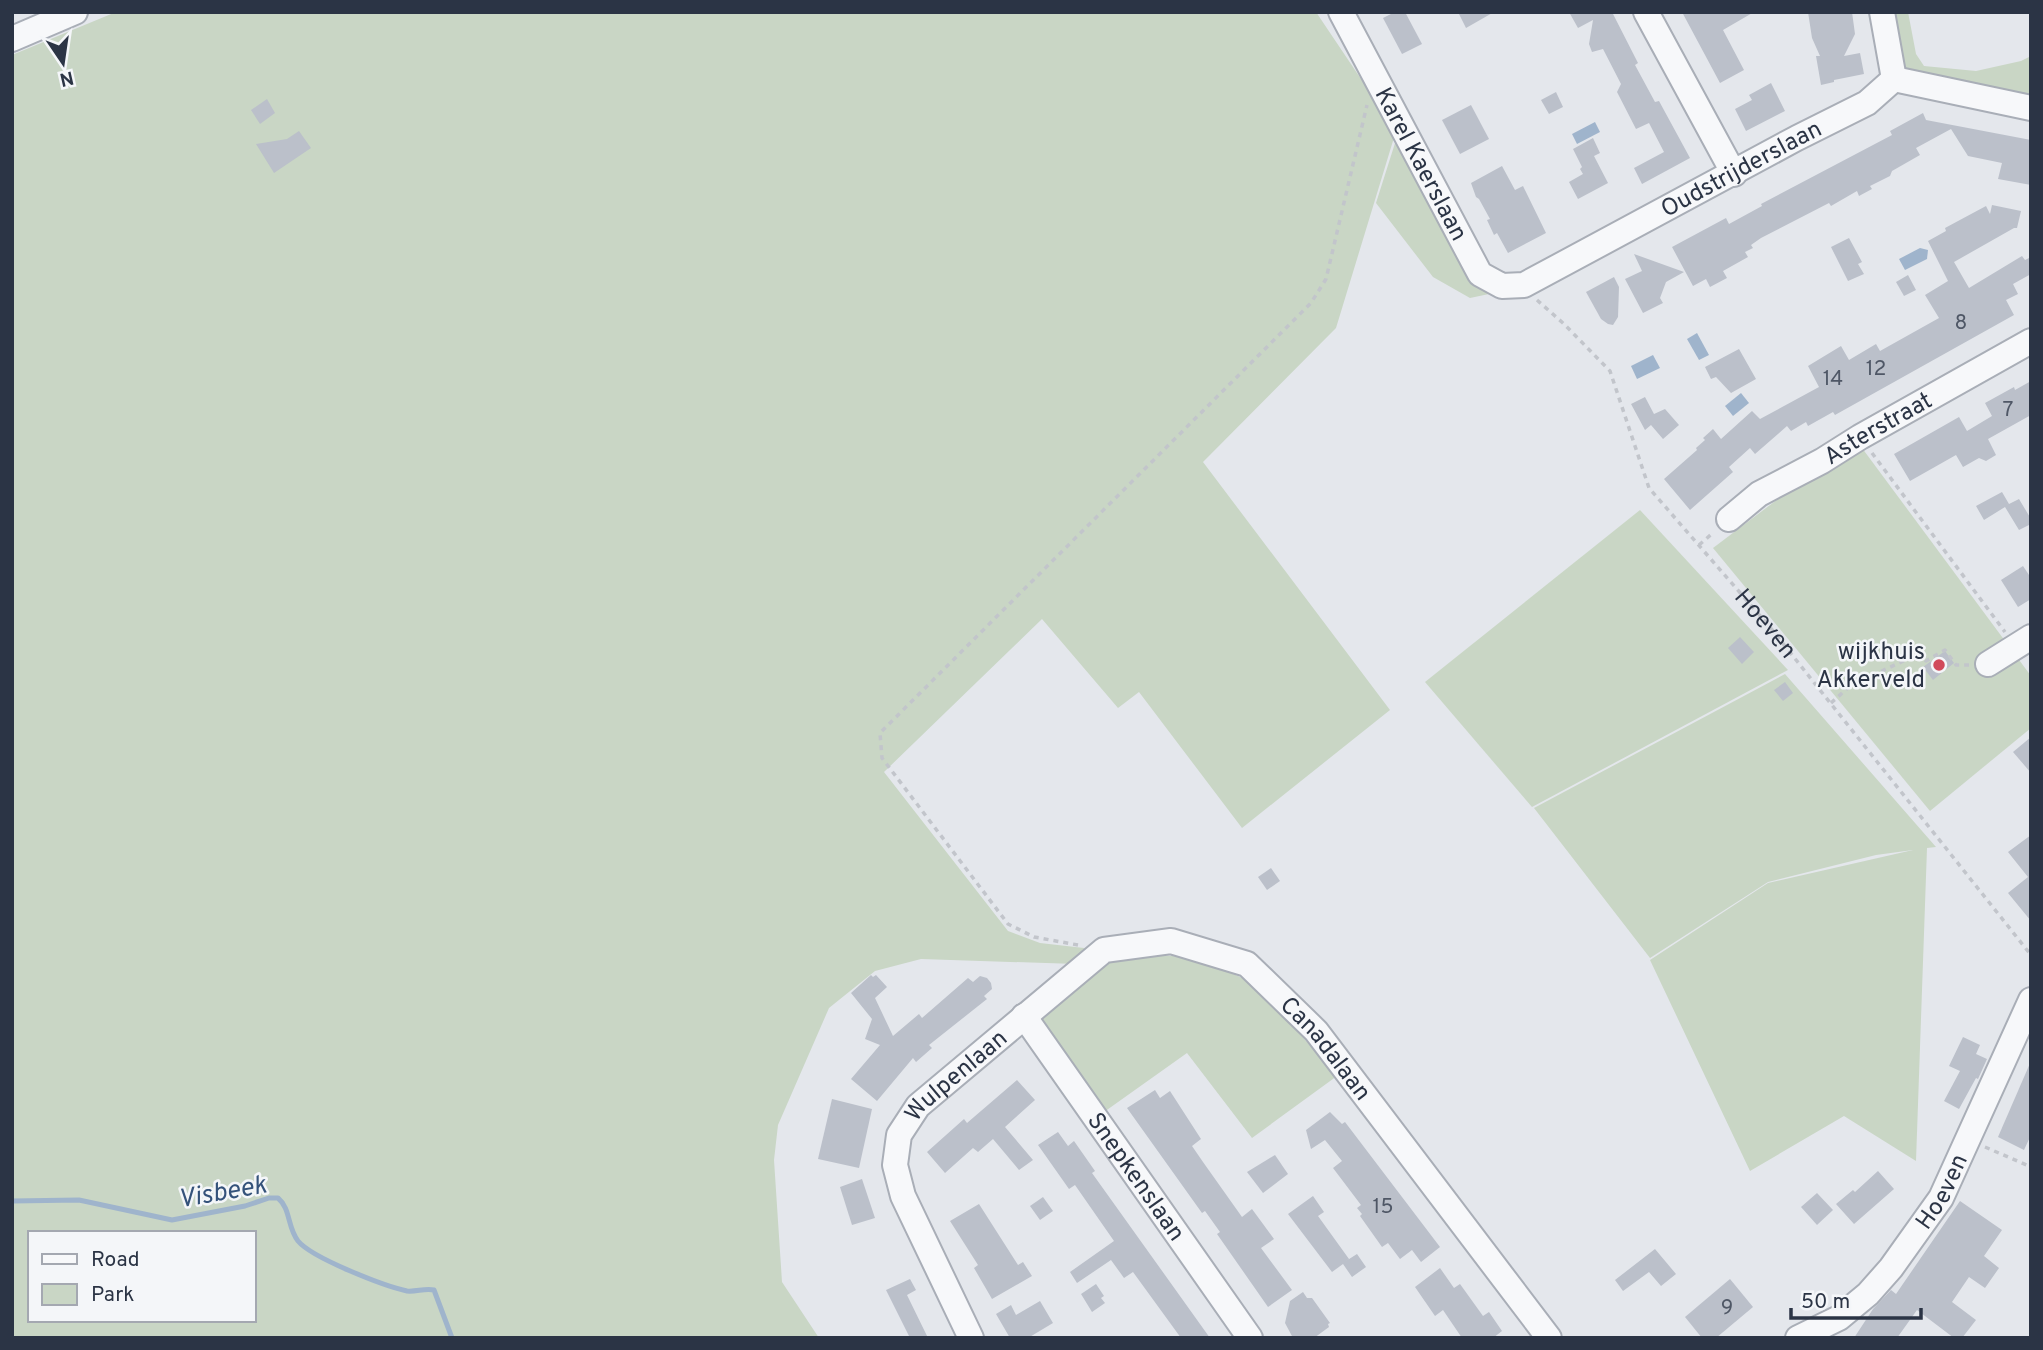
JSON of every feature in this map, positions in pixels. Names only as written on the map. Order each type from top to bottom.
[{"type":"street","points":[[12,39],[75,12]]},
{"type":"street","name":"Karel Kaerslaan","points":[[1341,12],[1480,274],[1502,286],[1524,285]]},
{"type":"street","points":[[1646,12],[1734,174]]},
{"type":"street","points":[[1882,12],[1894,79],[2031,108]]},
{"type":"street","name":"Oudstrijderslaan","points":[[1524,285],[1867,103],[1894,79]]},
{"type":"street","name":"Asterstraat","points":[[1729,519],[1759,494],[1822,461],[2031,341]]},
{"type":"street","points":[[1987,664],[2023,642]]},
{"type":"street","name":"Canadalaan","points":[[1104,950],[1171,941],[1248,964],[1316,1031],[1549,1338]]},
{"type":"street","points":[[1024,1016],[1104,950]]},
{"type":"street","name":"Hoeven","points":[[1798,1338],[1839,1318],[1868,1294],[1941,1198],[2031,1000]]},
{"type":"street","name":"Wulpenlaan","points":[[971,1338],[903,1196],[895,1165],[900,1135],[918,1106],[1024,1016]]},
{"type":"street","name":"Snepkenslaan","points":[[1024,1016],[1250,1338]]},
{"type":"path","points":[[1104,950],[1034,937],[1008,923],[882,758],[880,733],[1311,303],[1326,279],[1374,74]]},
{"type":"path","name":"Hoeven","points":[[1524,285],[1539,303],[1564,324],[1610,371],[1649,488],[1769,626],[2031,955]]},
{"type":"path","points":[[1860,437],[2023,642]]},
{"type":"path","points":[[1831,703],[1850,686],[1918,654],[1926,662],[1945,650],[1956,664],[1987,664]]},
{"type":"path","points":[[1968,1139],[2031,1167]]},
{"type":"green space","points":[[116,12],[1316,12],[1396,131],[1336,328],[1203,462],[1390,710],[1242,828],[1139,692],[1118,708],[1042,619],[884,772],[1008,931],[1040,943],[1084,948],[1089,953],[1076,964],[921,959],[875,971],[829,1008],[778,1125],[774,1160],[782,1282],[819,1338],[12,1338],[12,55]]},
{"type":"green space","points":[[1892,12],[1908,12],[1916,54],[1924,66],[1976,71],[2021,61],[2031,56],[2031,101],[1904,70]]},
{"type":"green space","points":[[1396,140],[1479,286],[1489,294],[1470,298],[1433,277],[1376,203]]},
{"type":"green space","points":[[1862,448],[2031,676],[2031,728],[1930,811],[1713,548],[1778,499]]},
{"type":"green space","points":[[1640,510],[1788,670],[1532,807],[1425,682]]},
{"type":"green space","points":[[1785,674],[1936,847],[1927,848],[1916,1161],[1844,1116],[1750,1171],[1650,960],[1768,883],[1913,850],[1876,855],[1768,882],[1650,958],[1534,808]]},
{"type":"green space","points":[[1123,955],[1184,957],[1249,981],[1269,999],[1337,1076],[1252,1138],[1187,1053],[1104,1112],[1046,1035],[1042,1017],[1103,964]]},
{"type":"water","points":[[1595,122],[1600,132],[1577,144],[1572,134]]},
{"type":"water","points":[[1920,248],[1928,250],[1927,259],[1905,270],[1899,259]]},
{"type":"water","points":[[1697,333],[1709,355],[1699,360],[1687,339]]},
{"type":"water","points":[[1653,355],[1660,368],[1637,379],[1631,366]]},
{"type":"water","points":[[1741,393],[1749,403],[1733,416],[1725,406]]},
{"type":"building","points":[[1395,12],[1405,12],[1422,44],[1402,54],[1383,18]]},
{"type":"building","points":[[1458,12],[1494,12],[1466,28]]},
{"type":"building","points":[[1569,12],[1612,12],[1638,63],[1635,65],[1655,102],[1659,101],[1690,158],[1642,184],[1634,168],[1664,152],[1649,123],[1636,129],[1617,92],[1621,84],[1603,49],[1592,52],[1589,44],[1593,20],[1578,28]]},
{"type":"building","points":[[1682,12],[1754,12],[1723,30],[1744,70],[1720,83]]},
{"type":"building","points":[[1808,12],[1852,12],[1855,34],[1844,56],[1860,53],[1864,74],[1821,85],[1816,56],[1820,56],[1812,38]]},
{"type":"building","points":[[1771,83],[1785,111],[1746,131],[1735,109],[1752,100],[1749,95]]},
{"type":"building","points":[[1556,92],[1563,107],[1549,114],[1541,100]]},
{"type":"building","points":[[267,99],[275,113],[260,124],[251,110]]},
{"type":"building","points":[[1471,105],[1489,139],[1460,154],[1442,120]]},
{"type":"building","points":[[1923,113],[1926,120],[2031,140],[2031,185],[1998,179],[2002,163],[1968,156],[1951,129],[1916,148],[1920,155],[1870,186],[1872,189],[1859,196],[1857,191],[1831,206],[1829,203],[1761,238],[1751,245],[1753,248],[1745,252],[1748,257],[1723,271],[1727,278],[1710,287],[1706,279],[1693,286],[1672,247],[1726,218],[1729,224],[1762,206],[1761,204],[1892,135],[1890,131]]},
{"type":"building","points":[[299,131],[311,148],[274,173],[256,144],[287,139]]},
{"type":"building","points":[[1593,138],[1600,153],[1594,156],[1608,183],[1578,199],[1569,182],[1583,174],[1573,149]]},
{"type":"building","points":[[1502,166],[1515,190],[1523,186],[1546,233],[1508,253],[1497,233],[1494,235],[1487,220],[1490,219],[1476,197],[1471,183]]},
{"type":"building","points":[[1992,205],[2021,211],[2017,228],[1954,262],[1969,288],[2022,256],[2025,260],[2031,257],[2031,274],[2013,284],[2018,294],[2006,300],[2014,315],[1835,415],[1833,412],[1808,426],[1806,422],[1791,431],[1787,426],[1755,454],[1750,448],[1729,467],[1733,472],[1690,510],[1664,479],[1697,450],[1705,440],[1703,438],[1713,429],[1721,439],[1752,411],[1760,419],[1819,387],[1808,366],[1841,346],[1849,360],[1876,344],[1880,351],[1939,318],[1925,295],[1948,281],[1928,241],[1946,231],[1945,228],[1986,206],[1990,214]]},
{"type":"building","points":[[1849,238],[1862,262],[1858,264],[1864,274],[1848,281],[1831,247]]},
{"type":"building","points":[[1634,254],[1684,272],[1666,282],[1660,298],[1663,303],[1643,313],[1625,279],[1642,271]]},
{"type":"building","points":[[1908,275],[1916,290],[1904,296],[1896,282]]},
{"type":"building","points":[[1614,277],[1619,287],[1618,317],[1613,325],[1601,319],[1586,292]]},
{"type":"building","points":[[1739,349],[1756,379],[1731,393],[1716,377],[1711,379],[1705,367]]},
{"type":"building","points":[[2031,381],[2031,415],[1988,439],[1996,455],[1986,461],[1979,458],[1963,467],[1956,455],[1910,481],[1894,454],[1959,417],[1967,431],[1992,416],[1985,403]]},
{"type":"building","points":[[1645,397],[1654,414],[1665,409],[1679,425],[1663,439],[1651,425],[1645,430],[1631,404]]},
{"type":"building","points":[[2002,492],[2009,504],[2019,499],[2031,519],[2031,524],[2019,530],[2005,507],[1984,520],[1976,506]]},
{"type":"building","points":[[2023,566],[2031,578],[2031,599],[2018,607],[2001,580]]},
{"type":"building","points":[[1740,637],[1754,652],[1742,664],[1728,648]]},
{"type":"building","name":"wijkhuis Akkerveld","points":[[1945,651],[1954,663],[1933,680],[1923,667]]},
{"type":"building","points":[[1785,682],[1793,693],[1783,701],[1774,690]]},
{"type":"building","points":[[2031,737],[2031,773],[2013,752]]},
{"type":"building","points":[[2031,835],[2031,921],[2008,893],[2028,877],[2008,852]]},
{"type":"building","points":[[1271,868],[1280,881],[1267,890],[1258,877]]},
{"type":"building","points":[[871,975],[876,975],[887,987],[875,998],[893,1036],[919,1014],[922,1018],[968,978],[973,982],[980,976],[987,978],[992,989],[984,996],[987,999],[929,1045],[932,1048],[916,1062],[913,1058],[877,1101],[851,1079],[880,1045],[865,1039],[872,1019],[851,993]]},
{"type":"building","points":[[1963,1037],[1980,1045],[1976,1054],[1987,1059],[1959,1109],[1944,1101],[1960,1071],[1949,1066]]},
{"type":"building","points":[[2031,1061],[2031,1135],[2024,1150],[1998,1137]]},
{"type":"building","points":[[1017,1080],[1035,1100],[1005,1127],[1033,1160],[1019,1170],[993,1139],[978,1152],[973,1148],[945,1173],[927,1152],[964,1119],[967,1123]]},
{"type":"building","points":[[1155,1090],[1160,1098],[1170,1091],[1201,1139],[1192,1146],[1242,1217],[1252,1209],[1274,1239],[1261,1248],[1292,1290],[1268,1307],[1217,1234],[1220,1232],[1205,1211],[1202,1213],[1127,1108]]},
{"type":"building","points":[[832,1099],[872,1109],[859,1168],[818,1159]]},
{"type":"building","points":[[1330,1112],[1342,1124],[1345,1122],[1440,1247],[1421,1262],[1412,1250],[1400,1259],[1388,1243],[1382,1247],[1360,1216],[1362,1214],[1357,1208],[1361,1205],[1333,1168],[1342,1161],[1325,1140],[1311,1149],[1306,1130]]},
{"type":"building","points":[[1058,1132],[1068,1146],[1074,1141],[1095,1171],[1092,1173],[1210,1338],[1181,1338],[1133,1272],[1124,1278],[1111,1260],[1077,1283],[1070,1272],[1114,1241],[1075,1185],[1069,1189],[1038,1145]]},
{"type":"building","points":[[1275,1155],[1288,1174],[1263,1193],[1247,1172]]},
{"type":"building","points":[[1878,1171],[1894,1189],[1854,1224],[1836,1204],[1853,1190],[1855,1192]]},
{"type":"building","points":[[862,1179],[875,1218],[852,1225],[840,1187]]},
{"type":"building","points":[[1817,1193],[1833,1210],[1817,1225],[1801,1207]]},
{"type":"building","points":[[1313,1196],[1324,1212],[1318,1216],[1349,1259],[1346,1261],[1357,1254],[1366,1267],[1352,1277],[1343,1264],[1332,1272],[1288,1214]]},
{"type":"building","points":[[1043,1197],[1053,1211],[1040,1220],[1030,1206]]},
{"type":"building","points":[[1960,1201],[2002,1230],[1984,1256],[1999,1268],[1985,1288],[1969,1277],[1952,1302],[1976,1320],[1962,1338],[1954,1338],[1917,1310],[1897,1338],[1854,1338],[1873,1309],[1891,1290],[1896,1294]]},
{"type":"building","points":[[979,1204],[1018,1265],[1023,1262],[1032,1276],[992,1299],[974,1268],[978,1265],[950,1221]]},
{"type":"building","points":[[1655,1249],[1676,1274],[1661,1286],[1649,1272],[1623,1291],[1615,1280]]},
{"type":"building","points":[[1440,1268],[1454,1288],[1460,1284],[1483,1316],[1489,1312],[1502,1331],[1493,1338],[1462,1338],[1443,1310],[1435,1316],[1415,1287]]},
{"type":"building","points":[[910,1279],[916,1290],[907,1295],[928,1338],[910,1338],[886,1290]]},
{"type":"building","points":[[1730,1279],[1753,1307],[1716,1338],[1702,1338],[1685,1317]]},
{"type":"building","points":[[1096,1284],[1105,1303],[1092,1312],[1081,1294]]},
{"type":"building","points":[[1303,1292],[1307,1298],[1312,1298],[1330,1323],[1329,1327],[1314,1338],[1293,1338],[1285,1323],[1290,1301]]},
{"type":"building","points":[[1040,1301],[1053,1323],[1028,1338],[1010,1338],[996,1314],[1011,1305],[1016,1315]]},
{"type":"waterway","name":"Visbeek","points":[[12,1201],[79,1200],[172,1220],[278,1198],[285,1207],[298,1241],[306,1248],[349,1270],[396,1288],[407,1291],[434,1290],[452,1338]]},
{"type":"place","name":"wijkhuis Akkerveld","points":[[1939,665]]}]
